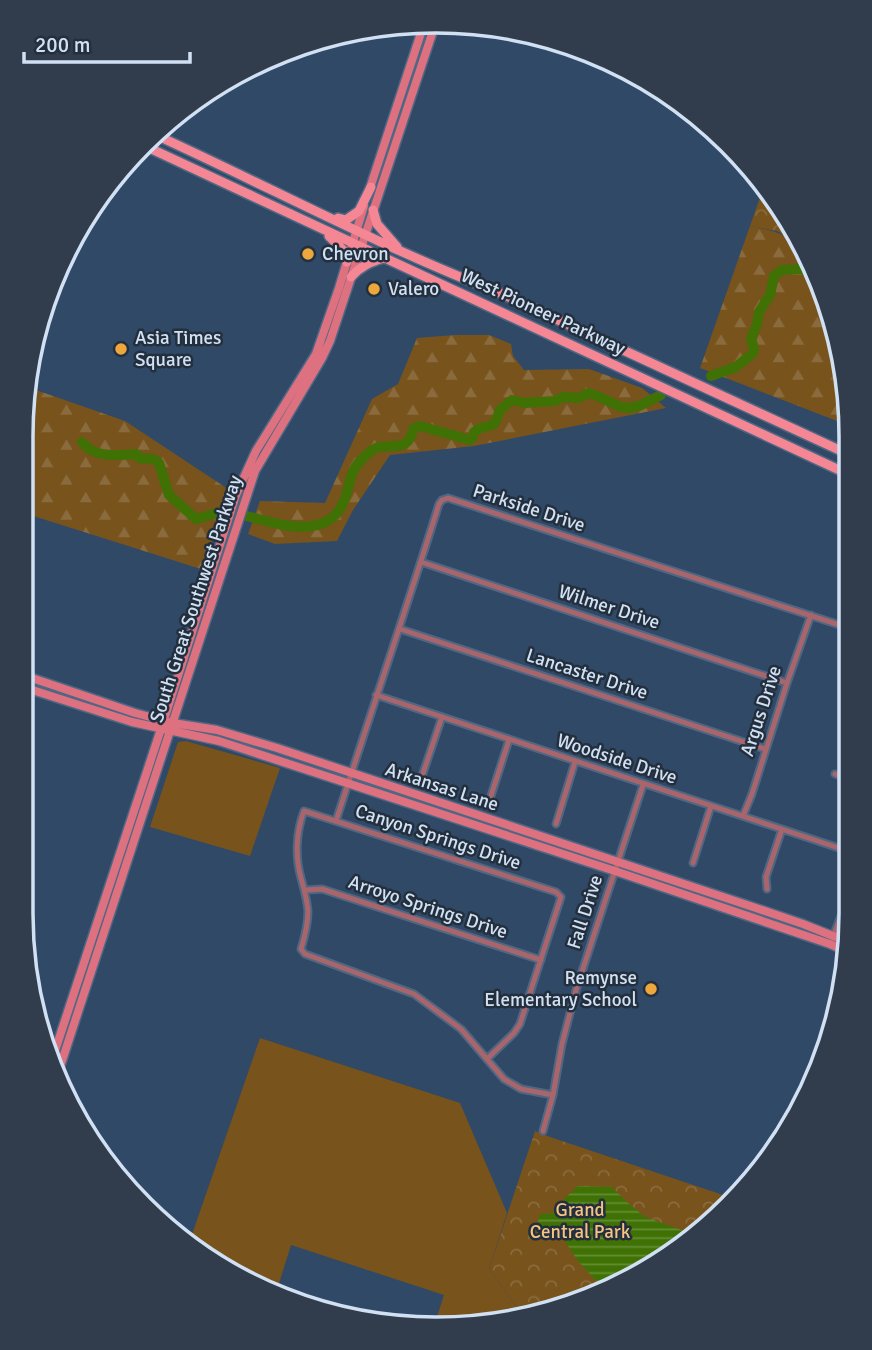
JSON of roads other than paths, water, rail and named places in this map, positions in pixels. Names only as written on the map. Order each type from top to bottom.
[{"type":"main road","name":"South Great Southwest Parkway","points":[[361,232],[373,210],[432,33]]},
{"type":"main road","name":"South Great Southwest Parkway","points":[[62,1062],[107,927],[134,827],[254,471],[323,358],[330,341],[351,276],[371,187],[421,34]]},
{"type":"main road","name":"West Pioneer Parkway","points":[[164,139],[400,251],[500,293],[839,450]]},
{"type":"main road","points":[[157,151],[159,143]]},
{"type":"main road","name":"West Pioneer Parkway","points":[[153,149],[839,470]]},
{"type":"main road","points":[[328,216],[346,220],[355,215],[371,187]]},
{"type":"main road","points":[[373,210],[377,224],[400,251]]},
{"type":"main road","points":[[320,228],[344,251],[347,262]]},
{"type":"main road","name":"South Great Southwest Parkway","points":[[167,726],[243,478],[256,451],[316,354],[347,262],[357,245]]},
{"type":"main road","points":[[351,276],[371,261],[384,258]]},
{"type":"main road","name":"Arkansas Lane","points":[[33,678],[167,726],[616,866]]},
{"type":"main road","name":"Arkansas Lane","points":[[33,690],[132,722],[226,733],[277,748],[838,941]]},
{"type":"main road","name":"South Great Southwest Parkway","points":[[56,1047],[96,924],[134,827]]},
{"type":"main road","points":[[96,924],[107,927]]},
{"type":"main road","name":"Arkansas Lane","points":[[832,940],[838,944]]},
{"type":"street","name":"Parkside Drive","points":[[335,821],[439,504],[447,498],[839,625]]},
{"type":"street","name":"Wilmer Drive","points":[[421,562],[787,683]]},
{"type":"street","name":"Argus Drive","points":[[743,816],[811,615]]},
{"type":"street","name":"Lancaster Drive","points":[[400,629],[765,749]]},
{"type":"street","name":"Woodside Drive","points":[[376,695],[839,848]]},
{"type":"street","points":[[421,782],[442,718]]},
{"type":"street","points":[[489,802],[509,740]]},
{"type":"street","points":[[556,824],[575,762]]},
{"type":"street","points":[[835,774],[839,775]]},
{"type":"street","name":"Fall Drive","points":[[543,1132],[576,990],[643,785]]},
{"type":"street","points":[[693,863],[711,806]]},
{"type":"street","name":"Canyon Springs Drive","points":[[306,890],[300,877],[297,853],[300,822],[304,811],[556,892],[561,897],[541,960]]},
{"type":"street","points":[[766,889],[766,877],[782,829]]},
{"type":"street","name":"Arroyo Springs Drive","points":[[306,890],[322,889],[541,960]]},
{"type":"street","points":[[306,890],[308,913],[301,949],[305,954],[414,994],[461,1029],[504,1079],[521,1089],[553,1094]]},
{"type":"street","points":[[832,940],[839,922]]},
{"type":"street","points":[[487,1059],[520,1024],[541,960]]},
{"type":"waterway","points":[[711,376],[736,367],[753,353],[751,339],[759,312],[770,295],[774,276],[782,270],[802,269]]},
{"type":"waterway","points":[[243,515],[299,527],[326,522],[336,514],[344,501],[358,463],[376,448],[404,444],[410,439],[414,428],[420,426],[470,440],[474,432],[495,423],[500,410],[512,400],[524,403],[555,401],[563,397],[579,398],[588,393],[629,408],[661,395]]},
{"type":"waterway","points":[[82,442],[100,454],[136,454],[141,459],[157,461],[169,495],[196,519],[224,511]]},
{"type":"place","name":"Chevron","points":[[308,254]]},
{"type":"place","name":"Valero","points":[[374,289]]},
{"type":"place","name":"Asia Times Square","points":[[121,349]]},
{"type":"place","name":"Remynse Elementary School","points":[[651,989]]},
{"type":"park label","name":"Grand Central Park","points":[[580,1221]]}]
